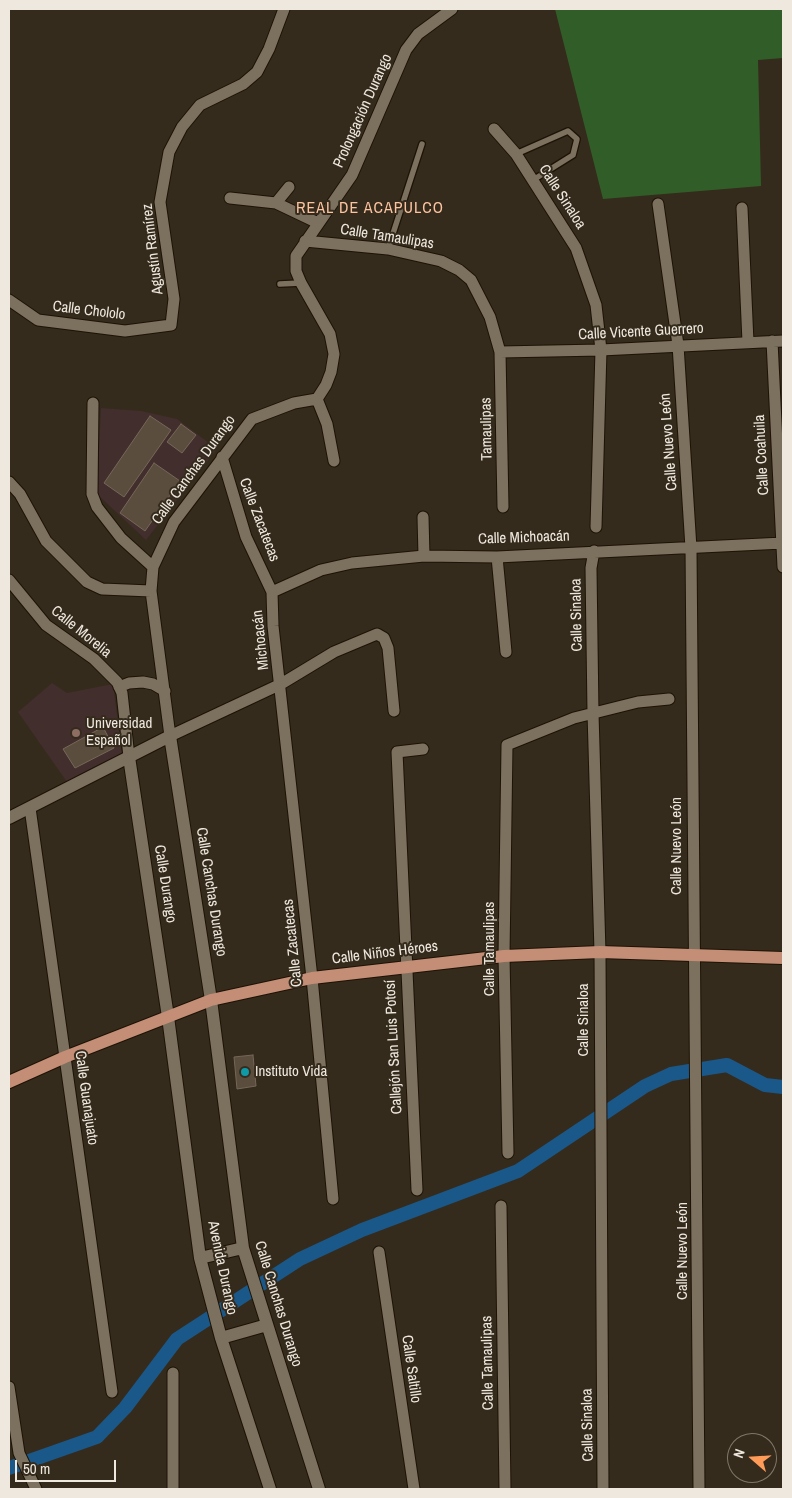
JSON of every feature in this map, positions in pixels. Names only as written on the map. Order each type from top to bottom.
[{"type":"main road","points":[[9,818],[170,736]]},
{"type":"main road","name":"Calle Canchas Durango","points":[[170,736],[211,1000],[244,1254],[319,1489]]},
{"type":"main road","name":"Calle Durango","points":[[129,757],[168,1016]]},
{"type":"main road","name":"Calle Niños Héroes","points":[[9,1082],[65,1057],[211,1000],[312,978],[504,956],[600,952],[783,958]]},
{"type":"main road","name":"Avenida Durango","points":[[168,1016],[200,1258],[221,1338],[270,1489]]},
{"type":"main road","points":[[200,1258],[244,1254]]},
{"type":"main road","points":[[221,1338],[267,1325]]},
{"type":"street","name":"Agustín Ramírez","points":[[171,325],[174,299],[160,202],[169,152],[182,127],[200,104],[243,84],[257,72],[269,49],[284,9]]},
{"type":"street","name":"Prolongación Durango","points":[[317,399],[331,372],[334,354],[330,334],[296,271],[296,256],[352,175],[406,50],[418,34],[452,9]]},
{"type":"street","name":"Calle Sinaloa","points":[[494,129],[516,154],[576,248],[596,305],[601,350],[596,528]]},
{"type":"street","points":[[276,203],[289,186]]},
{"type":"street","points":[[230,198],[276,203],[318,223]]},
{"type":"street","name":"Calle Nuevo León","points":[[658,204],[678,345],[691,548],[699,1489]]},
{"type":"street","points":[[742,208],[748,342]]},
{"type":"street","name":"Calle Tamaulipas","points":[[305,241],[388,249],[441,261],[459,270],[471,280],[490,317],[500,352]]},
{"type":"street","name":"Calle Chololo","points":[[9,300],[38,320],[125,332],[171,325]]},
{"type":"street","name":"Calle Vicente Guerrero","points":[[500,352],[601,350],[777,341]]},
{"type":"street","name":"Calle Coahuila","points":[[777,341],[783,567]]},
{"type":"street","name":"Tamaulipas","points":[[500,352],[503,507]]},
{"type":"street","points":[[317,399],[326,424],[334,461]]},
{"type":"street","name":"Calle Canchas Durango","points":[[170,736],[151,591],[153,567],[174,522],[252,419],[294,403],[317,399]]},
{"type":"street","points":[[93,403],[92,494],[97,507],[121,538],[153,567]]},
{"type":"street","name":"Calle Zacatecas","points":[[222,458],[246,537],[272,592]]},
{"type":"street","points":[[9,482],[20,494],[46,541],[87,582],[102,589],[151,591]]},
{"type":"street","points":[[423,517],[424,556]]},
{"type":"street","name":"Calle Michoacán","points":[[272,592],[328,568],[352,563],[424,556],[497,557],[783,543]]},
{"type":"street","name":"Calle Sinaloa","points":[[594,551],[591,568],[600,952],[598,1038],[603,1489]]},
{"type":"street","points":[[497,557],[506,652]]},
{"type":"street","name":"Calle Morelia","points":[[9,580],[46,625],[94,659],[118,685]]},
{"type":"street","name":"Michoacán","points":[[272,592],[273,626],[281,684]]},
{"type":"street","points":[[170,736],[281,684],[334,652],[378,634],[384,638],[388,648],[394,711]]},
{"type":"street","points":[[129,757],[118,685],[143,682],[154,684],[165,691]]},
{"type":"street","name":"Calle Zacatecas","points":[[281,684],[333,1199]]},
{"type":"street","points":[[593,713],[638,702],[669,699]]},
{"type":"street","name":"Calle Tamaulipas","points":[[508,1153],[504,956],[507,745],[574,718],[593,713]]},
{"type":"street","name":"Callejón San Luis Potosí","points":[[417,1190],[396,752],[423,749]]},
{"type":"street","name":"Calle Guanajuato","points":[[30,808],[112,1392]]},
{"type":"street","name":"Calle Tamaulipas","points":[[501,1206],[505,1489]]},
{"type":"street","name":"Calle Saltillo","points":[[378,1252],[414,1489]]},
{"type":"street","points":[[173,1373],[173,1489]]},
{"type":"street","points":[[9,1387],[19,1454],[35,1486]]},
{"type":"lane","points":[[516,154],[568,132],[577,139],[573,155],[533,180]]},
{"type":"lane","points":[[388,249],[422,144]]},
{"type":"lane","points":[[280,284],[301,283]]},
{"type":"shaded area","points":[[101,408],[141,411],[177,419],[217,449],[146,540],[97,494]]},
{"type":"shaded area","name":"Universidad Español","points":[[52,683],[67,693],[113,684],[122,754],[67,782],[18,712]]},
{"type":"green space","points":[[555,9],[783,9],[783,58],[758,60],[761,186],[603,199]]},
{"type":"building","points":[[150,416],[171,430],[124,497],[104,483]]},
{"type":"building","points":[[181,424],[196,435],[182,453],[167,442]]},
{"type":"building","points":[[154,463],[180,481],[145,531],[120,513]]},
{"type":"building","points":[[103,727],[114,748],[75,768],[63,749]]},
{"type":"building","name":"Instituto Vida","points":[[253,1055],[256,1086],[237,1089],[234,1057]]},
{"type":"waterway","points":[[9,1468],[97,1437],[125,1408],[177,1339],[300,1259],[362,1230],[518,1171],[645,1086],[671,1074],[727,1065],[765,1085],[783,1087]]},
{"type":"place","name":"Universidad Español","points":[[76,733]]},
{"type":"place","name":"Instituto Vida","points":[[245,1072]]},
{"type":"district","name":"REAL DE ACAPULCO","points":[[370,209]]}]
